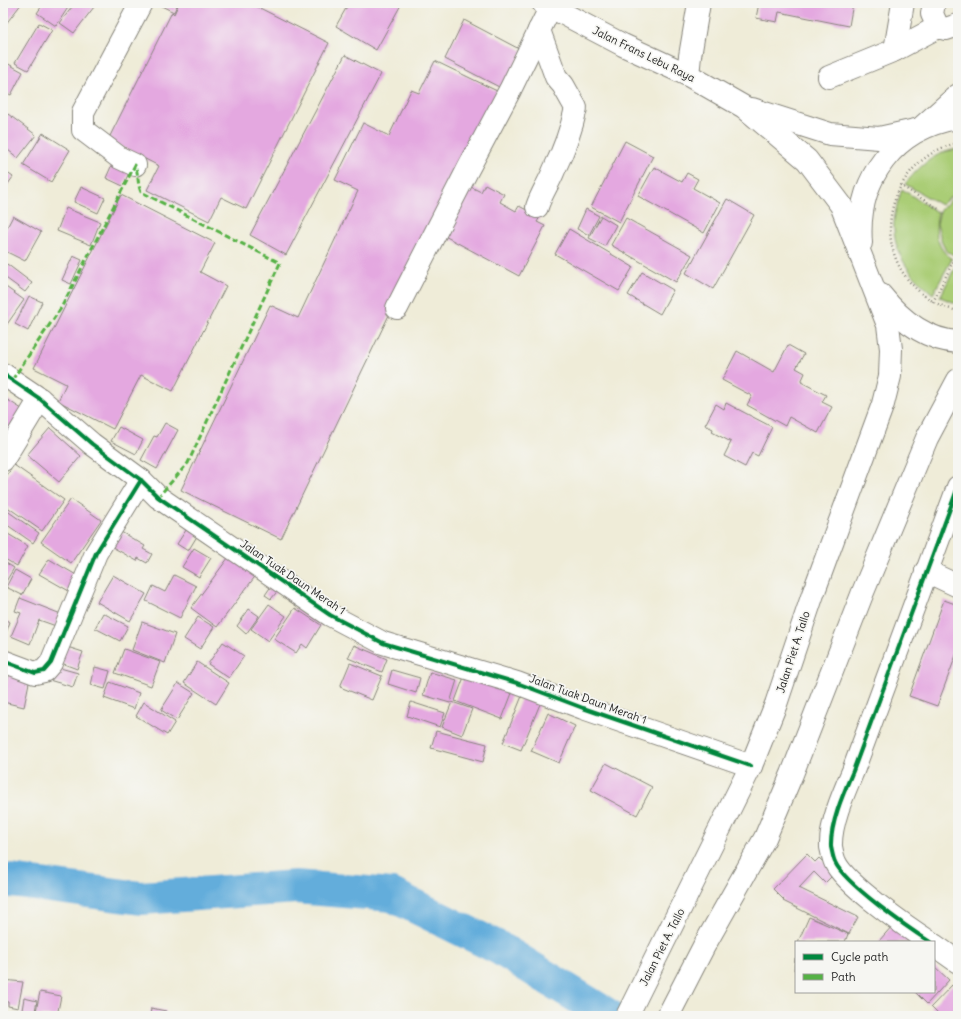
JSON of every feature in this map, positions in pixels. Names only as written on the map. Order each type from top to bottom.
[{"type":"main road","points":[[135,165],[120,158],[83,130],[83,112],[141,3]]},
{"type":"main road","points":[[688,75],[699,3]]},
{"type":"main road","points":[[895,50],[904,3]]},
{"type":"main road","points":[[829,77],[948,26],[932,14],[934,3]]},
{"type":"main road","points":[[397,308],[510,90],[539,30],[546,5]]},
{"type":"main road","name":"Jalan Frans Lebu Raya","points":[[546,5],[623,45],[688,75],[744,107],[807,160],[841,205],[867,271]]},
{"type":"main road","points":[[537,207],[540,197],[554,172],[571,133],[576,108],[564,85],[556,76],[539,30]]},
{"type":"main road","points":[[958,96],[920,129],[900,142],[884,159],[868,187],[863,202],[859,225],[861,248],[867,271],[878,292],[893,310],[911,325],[932,335],[958,342]]},
{"type":"main road","name":"Jalan Frans Lebu Raya","points":[[744,107],[830,134],[879,138],[920,129]]},
{"type":"main road","points":[[920,129],[942,121],[958,118]]},
{"type":"main road","name":"Jalan Piet A. Tallo","points":[[627,1016],[694,884],[751,766],[776,704],[813,594],[883,404],[890,376],[891,349],[888,325],[867,271]]},
{"type":"main road","name":"Jalan Tuak Daun Merah 1","points":[[3,374],[40,399],[92,444],[141,480],[158,497],[330,615],[383,642],[517,683],[582,708],[751,766]]},
{"type":"main road","points":[[668,1016],[765,838],[792,774],[863,592],[927,438],[958,380]]},
{"type":"main road","points":[[3,460],[40,399]]},
{"type":"main road","points":[[3,661],[35,673],[44,671],[51,663],[96,553],[141,480]]},
{"type":"main road","points":[[929,941],[874,902],[843,874],[835,862],[831,846],[842,798],[856,764],[926,571],[957,492]]},
{"type":"main road","points":[[926,571],[958,586]]},
{"type":"main road","points":[[935,946],[958,962]]},
{"type":"path","points":[[958,144],[950,145],[930,154],[913,167],[900,185],[894,199],[889,228],[895,258],[910,283],[933,302],[958,311]]},
{"type":"path","points":[[900,185],[940,210]]},
{"type":"path","points":[[933,302],[956,256]]},
{"type":"green space","points":[[958,149],[958,191],[941,205],[905,184],[916,171],[928,161],[942,153]]},
{"type":"green space","points":[[902,189],[938,213],[936,232],[939,244],[942,250],[952,259],[933,294],[918,281],[906,266],[901,257],[895,239],[894,219]]},
{"type":"green space","points":[[958,193],[958,257],[946,251],[942,243],[937,224],[940,210]]},
{"type":"green space","points":[[958,261],[958,304],[940,297]]},
{"type":"building","points":[[3,3],[22,3],[5,25],[3,24]]},
{"type":"building","points":[[44,3],[71,3],[56,26],[37,13]]},
{"type":"building","points":[[75,3],[89,3],[94,7],[74,33],[60,23]]},
{"type":"building","points":[[155,3],[178,3],[174,12]]},
{"type":"building","points":[[179,3],[250,3],[329,43],[246,209],[221,197],[209,221],[147,190],[159,166],[108,140],[172,12],[174,14]]},
{"type":"building","points":[[349,3],[402,3],[376,50],[336,26]]},
{"type":"building","points":[[759,3],[853,3],[849,26],[779,12],[777,22],[756,18]]},
{"type":"building","points":[[464,20],[523,51],[503,89],[445,59]]},
{"type":"building","points":[[39,23],[52,30],[28,70],[15,63]]},
{"type":"building","points":[[345,55],[381,74],[286,255],[250,235]]},
{"type":"building","points":[[3,61],[23,72],[11,95],[3,91]]},
{"type":"building","points":[[435,61],[497,91],[281,539],[181,490],[270,305],[298,318],[358,191],[335,180],[363,123],[389,136],[411,90],[419,93]]},
{"type":"building","points":[[8,114],[36,135],[18,158],[3,146],[3,121]]},
{"type":"building","points":[[43,133],[70,150],[51,182],[23,165]]},
{"type":"building","points":[[625,141],[653,156],[619,222],[591,207]]},
{"type":"building","points":[[114,160],[131,168],[123,186],[106,178]]},
{"type":"building","points":[[654,167],[682,182],[687,173],[698,179],[693,188],[720,203],[704,233],[638,196]]},
{"type":"building","points":[[3,170],[13,177],[3,191]]},
{"type":"building","points":[[465,184],[481,192],[485,184],[504,194],[500,202],[516,211],[519,206],[540,217],[537,222],[545,226],[519,276],[439,233]]},
{"type":"building","points":[[81,187],[105,198],[98,213],[74,202]]},
{"type":"building","points":[[121,195],[215,243],[200,272],[226,286],[173,391],[141,375],[113,429],[58,401],[66,384],[34,368]]},
{"type":"building","points":[[727,199],[754,215],[713,289],[686,273]]},
{"type":"building","points":[[66,208],[100,222],[91,245],[57,231]]},
{"type":"building","points":[[586,209],[599,216],[589,235],[577,229]]},
{"type":"building","points":[[13,216],[41,232],[25,261],[3,250],[3,235]]},
{"type":"building","points":[[601,216],[616,225],[605,246],[589,238]]},
{"type":"building","points":[[626,218],[692,255],[676,282],[611,245]]},
{"type":"building","points":[[569,229],[633,267],[619,291],[555,254]]},
{"type":"building","points":[[73,256],[82,260],[71,284],[62,280]]},
{"type":"building","points":[[7,264],[32,283],[25,292],[3,276],[3,269]]},
{"type":"building","points":[[642,272],[673,290],[660,314],[628,295]]},
{"type":"building","points":[[3,285],[24,300],[3,330]]},
{"type":"building","points":[[29,296],[42,302],[28,331],[15,324]]},
{"type":"building","points":[[788,345],[804,354],[796,368],[805,373],[801,382],[826,395],[822,402],[832,407],[818,433],[789,417],[785,426],[747,405],[752,396],[722,380],[737,351],[774,372]]},
{"type":"building","points":[[3,397],[25,411],[9,437],[3,434]]},
{"type":"building","points":[[726,403],[772,427],[758,456],[752,453],[745,467],[724,456],[731,442],[712,432],[713,429],[705,425],[716,404],[724,409]]},
{"type":"building","points":[[165,423],[178,430],[157,469],[141,460],[154,436],[157,437]]},
{"type":"building","points":[[119,427],[143,440],[136,454],[111,441]]},
{"type":"building","points":[[50,428],[81,456],[59,482],[27,455]]},
{"type":"building","points":[[14,465],[64,500],[42,531],[3,504],[3,481]]},
{"type":"building","points":[[71,499],[101,520],[71,563],[41,542]]},
{"type":"building","points":[[3,508],[39,533],[33,543],[3,522]]},
{"type":"building","points":[[188,527],[199,533],[188,551],[177,544]]},
{"type":"building","points":[[116,529],[145,546],[143,549],[152,554],[147,563],[138,558],[137,561],[107,544]]},
{"type":"building","points":[[3,531],[28,546],[17,566],[3,558]]},
{"type":"building","points":[[194,548],[211,558],[199,577],[182,567]]},
{"type":"building","points":[[231,554],[257,574],[217,627],[191,608]]},
{"type":"building","points":[[49,559],[78,576],[69,591],[39,574]]},
{"type":"building","points":[[3,561],[14,568],[5,583],[3,582]]},
{"type":"building","points":[[15,570],[31,579],[22,595],[6,587]]},
{"type":"building","points":[[113,575],[146,594],[130,621],[97,602]]},
{"type":"building","points":[[174,575],[196,586],[180,618],[146,601],[153,586],[165,592]]},
{"type":"building","points":[[274,582],[281,587],[271,599],[265,595]]},
{"type":"building","points":[[20,598],[61,614],[56,626],[39,620],[30,644],[11,636],[21,613],[15,611]]},
{"type":"building","points":[[944,600],[958,605],[958,650],[937,706],[909,696]]},
{"type":"building","points":[[269,604],[286,616],[268,641],[251,629]]},
{"type":"building","points":[[295,608],[321,625],[307,648],[302,644],[296,653],[274,639]]},
{"type":"building","points":[[249,609],[259,616],[246,634],[237,626]]},
{"type":"building","points":[[103,613],[128,626],[120,641],[95,628]]},
{"type":"building","points":[[198,617],[214,627],[200,649],[184,639]]},
{"type":"building","points":[[3,619],[10,622],[3,641]]},
{"type":"building","points":[[142,622],[175,634],[165,663],[132,650]]},
{"type":"building","points":[[223,642],[244,656],[229,678],[208,664]]},
{"type":"building","points":[[61,645],[83,652],[77,669],[56,661]]},
{"type":"building","points":[[354,645],[387,659],[382,672],[348,658]]},
{"type":"building","points":[[124,649],[160,662],[151,686],[115,673]]},
{"type":"building","points":[[197,662],[229,683],[216,704],[184,683]]},
{"type":"building","points":[[350,663],[382,676],[372,700],[340,687]]},
{"type":"building","points":[[53,666],[78,673],[73,687],[49,680]]},
{"type":"building","points":[[95,667],[110,671],[105,689],[91,685]]},
{"type":"building","points":[[10,668],[31,673],[24,707],[3,702]]},
{"type":"building","points":[[467,669],[514,688],[502,719],[455,701]]},
{"type":"building","points":[[3,670],[6,670],[4,683],[3,683]]},
{"type":"building","points":[[392,670],[420,678],[416,693],[388,684]]},
{"type":"building","points":[[430,672],[457,680],[450,703],[423,695]]},
{"type":"building","points":[[110,682],[139,693],[134,709],[104,698]]},
{"type":"building","points":[[178,683],[194,693],[177,720],[161,710]]},
{"type":"building","points":[[522,696],[540,704],[521,750],[503,743]]},
{"type":"building","points":[[144,702],[175,722],[167,735],[136,716]]},
{"type":"building","points":[[411,702],[445,713],[440,727],[407,716]]},
{"type":"building","points":[[452,702],[472,709],[462,735],[442,727]]},
{"type":"building","points":[[548,713],[575,726],[559,763],[531,751]]},
{"type":"building","points":[[436,731],[487,744],[483,762],[431,748]]},
{"type":"building","points":[[606,763],[652,787],[637,815],[591,790]]},
{"type":"building","points":[[807,854],[815,862],[819,858],[835,873],[825,883],[814,872],[799,888],[858,917],[849,934],[783,901],[784,900],[773,889]]},
{"type":"building","points":[[809,917],[848,934],[845,941],[798,941]]},
{"type":"building","points":[[893,925],[912,941],[879,941]]},
{"type":"building","points":[[935,967],[949,980],[927,1004],[916,993],[935,993]]},
{"type":"building","points":[[3,980],[23,982],[18,1008],[8,1006],[8,1002],[3,1001]]},
{"type":"building","points":[[952,985],[958,991],[958,1016],[940,1016],[931,1007]]},
{"type":"building","points":[[40,992],[61,996],[57,1016],[35,1016]]},
{"type":"building","points":[[24,998],[37,1001],[34,1016],[21,1016]]},
{"type":"building","points":[[151,1008],[166,1011],[165,1016],[150,1016]]},
{"type":"waterway","points":[[3,880],[141,898],[296,887],[392,895],[499,948],[609,1016]]},
{"type":"marked path","points":[[12,380],[61,308],[135,165],[141,192],[280,263],[188,463],[158,497]]},
{"type":"cycle path","points":[[3,374],[40,399],[92,444],[141,480],[158,497],[330,615],[383,643],[517,683],[583,708],[751,766]]},
{"type":"cycle path","points":[[3,661],[35,673],[44,671],[51,663],[96,553],[141,480]]},
{"type":"cycle path","points":[[928,941],[907,927],[863,893],[841,871],[833,857],[831,838],[835,818],[842,798],[958,487]]}]
